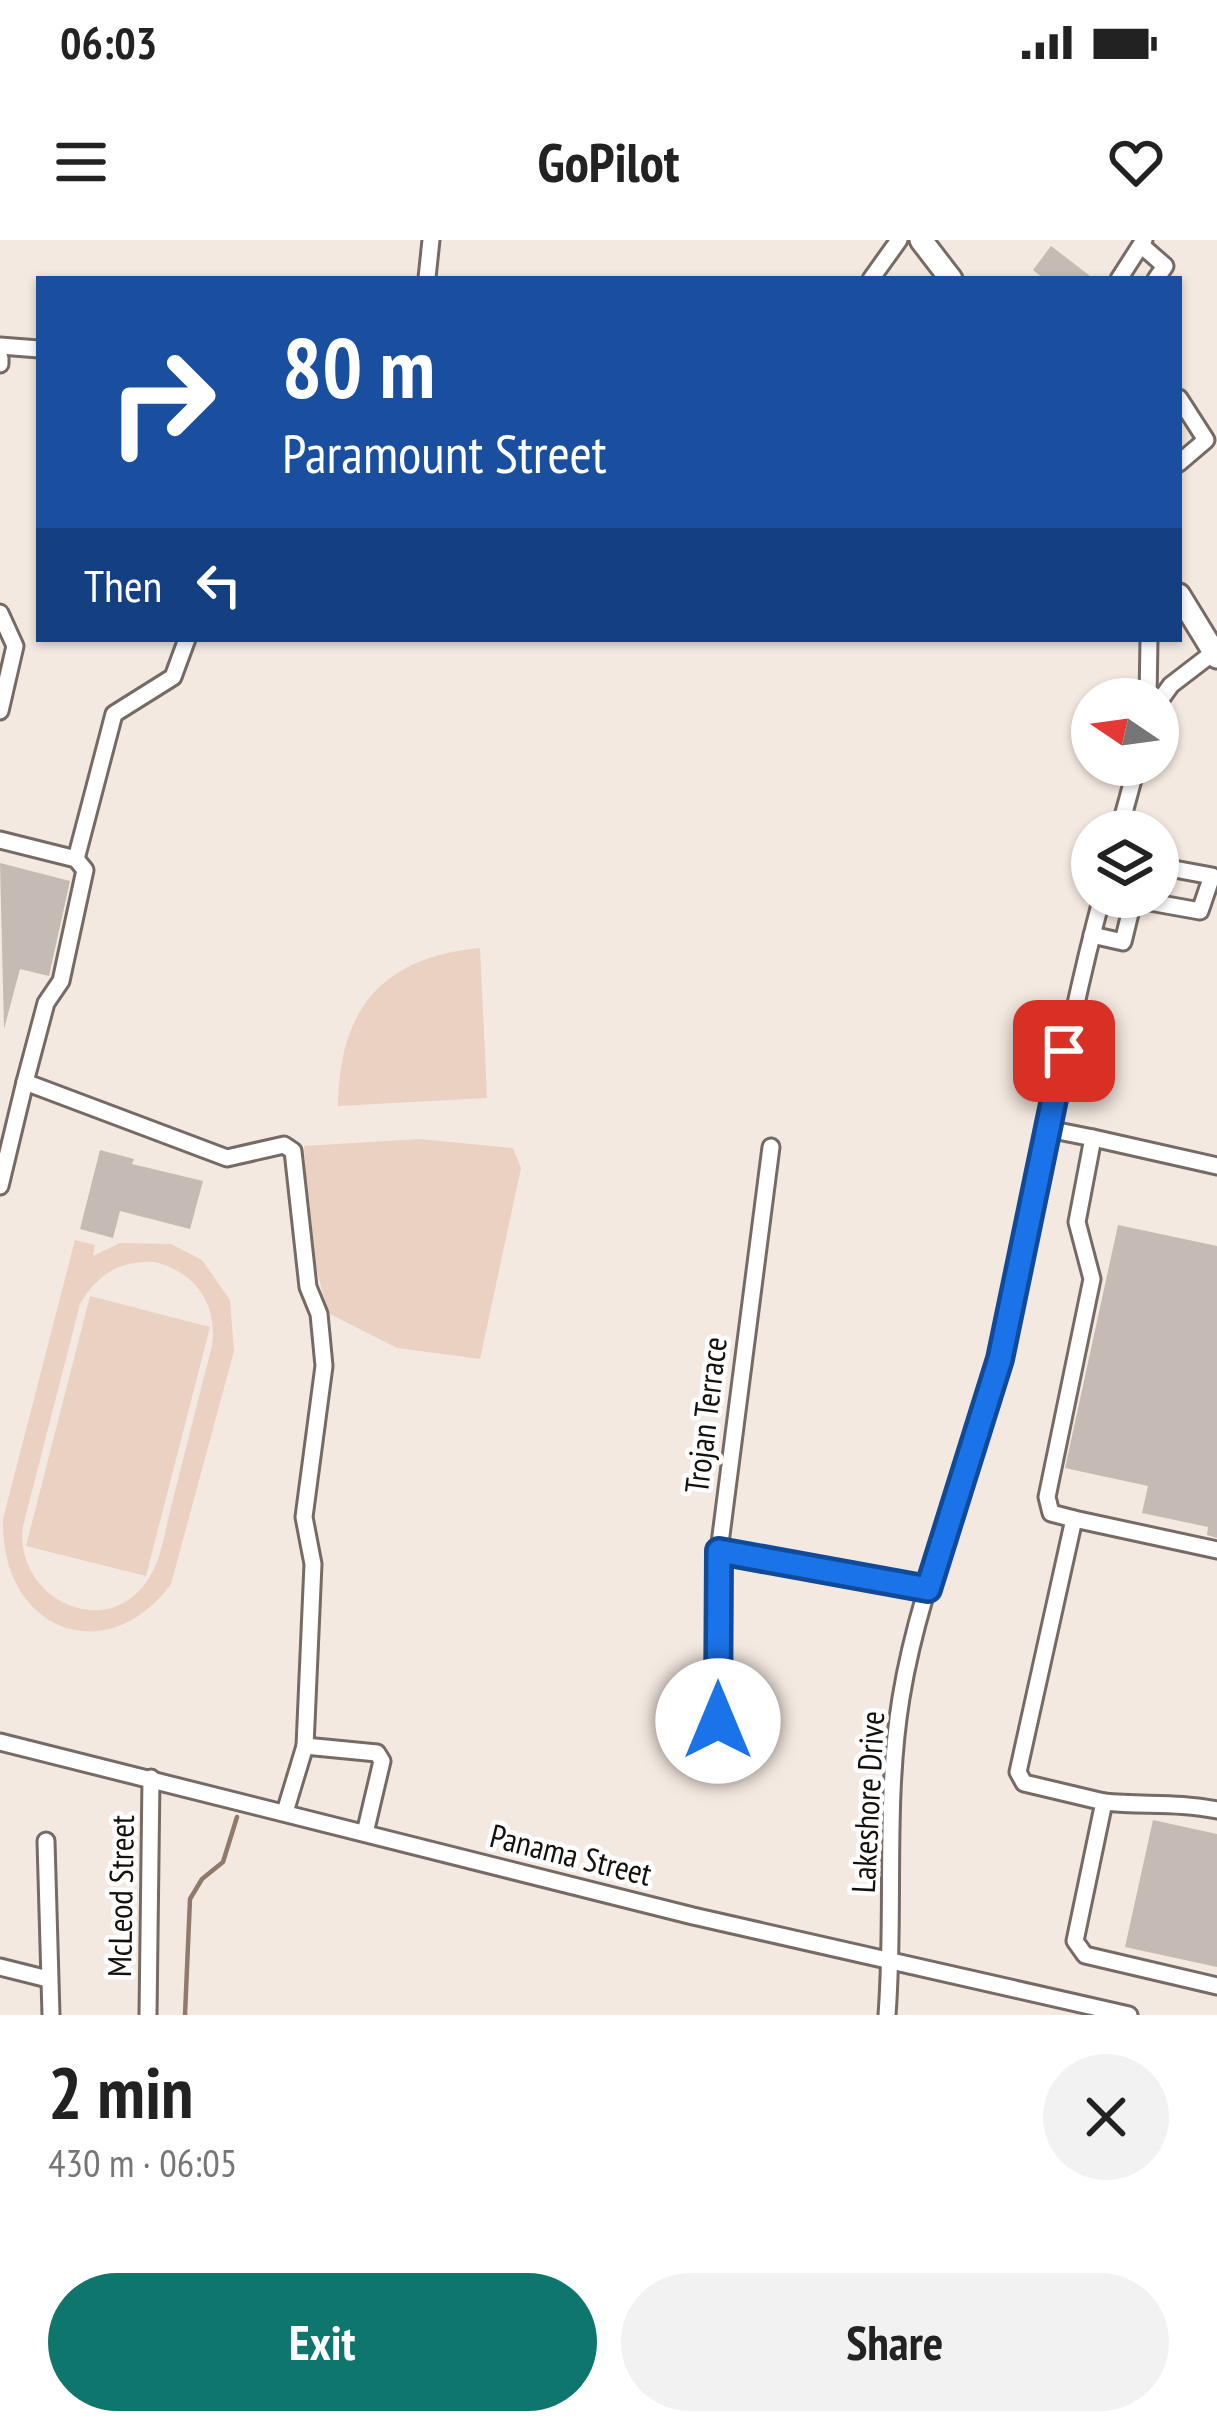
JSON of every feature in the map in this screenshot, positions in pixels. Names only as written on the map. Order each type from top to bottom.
[{"type":"main road","points":[[921,240],[949,276]]},
{"type":"main road","points":[[1182,600],[1216,654]]},
{"type":"street","points":[[427,276],[431,240]]},
{"type":"street","points":[[873,276],[899,240]]},
{"type":"street","points":[[1121,276],[1142,242],[1165,266],[1158,276]]},
{"type":"street","points":[[0,346],[36,349]]},
{"type":"street","points":[[1182,403],[1206,440],[1182,458]]},
{"type":"street","points":[[0,613],[11,633],[15,659],[0,711]]},
{"type":"street","points":[[76,859],[114,714],[173,676],[186,642]]},
{"type":"street","points":[[1148,678],[1149,642]]},
{"type":"street","points":[[1179,680],[1216,654]]},
{"type":"street","points":[[0,840],[76,859],[85,870],[61,981],[46,1003],[0,1186]]},
{"type":"street","points":[[1179,870],[1212,876],[1200,911],[1179,907]]},
{"type":"street","name":"Lakeshore Drive","points":[[886,2015],[893,1760],[902,1694],[928,1589],[1000,1359],[1096,918]]},
{"type":"street","points":[[1092,934],[1123,943],[1129,918]]},
{"type":"street","points":[[26,1082],[227,1158],[284,1145],[293,1150],[308,1287],[319,1314],[324,1366],[304,1517],[313,1564],[305,1746],[285,1812]]},
{"type":"street","points":[[1048,1129],[1217,1166]]},
{"type":"street","points":[[1093,1138],[1076,1222],[1092,1280],[1047,1497],[1052,1513],[1217,1550]]},
{"type":"street","name":"Trojan Terrace","points":[[718,1764],[719,1551],[771,1147]]},
{"type":"street","points":[[1074,1519],[1018,1772],[1024,1783],[1104,1802],[1143,1806],[1172,1800],[1217,1810]]},
{"type":"street","points":[[719,1551],[928,1589]]},
{"type":"street","name":"Panama Street","points":[[0,1742],[693,1916],[891,1957],[1129,2015]]},
{"type":"street","points":[[305,1746],[377,1753],[382,1762],[365,1833]]},
{"type":"street","name":"McLeod Street","points":[[148,2015],[152,1778]]},
{"type":"street","points":[[1104,1802],[1075,1941],[1085,1954],[1217,1986]]},
{"type":"street","points":[[46,1841],[51,2015]]},
{"type":"street","points":[[0,1967],[48,1979]]},
{"type":"shaded area","points":[[480,948],[487,1098],[338,1106],[347,1042],[373,994],[392,976],[417,963]]},
{"type":"shaded area","points":[[419,1139],[513,1148],[521,1168],[480,1359],[397,1348],[328,1313],[310,1244],[304,1146]]},
{"type":"shaded area","points":[[75,1240],[95,1245],[93,1256],[120,1243],[171,1244],[202,1260],[230,1300],[234,1351],[171,1584],[145,1611],[117,1627],[88,1631],[62,1626],[38,1612],[19,1588],[7,1557],[3,1519]],"holes":[[[155,1262],[201,1292],[211,1317],[212,1346],[153,1570],[131,1598],[110,1608],[88,1610],[47,1592],[33,1574],[24,1552],[23,1526],[80,1304],[94,1284],[121,1266]]]},
{"type":"shaded area","points":[[90,1296],[210,1327],[146,1576],[26,1546]]},
{"type":"building","points":[[1051,246],[1090,276],[1040,276],[1033,270]]},
{"type":"building","points":[[0,863],[70,881],[49,976],[20,969],[4,1029]]},
{"type":"building","points":[[100,1150],[134,1159],[132,1164],[203,1181],[190,1229],[120,1211],[113,1238],[80,1229]]},
{"type":"building","points":[[1118,1225],[1217,1246],[1217,1538],[1207,1535],[1208,1527],[1142,1513],[1148,1486],[1065,1468]]},
{"type":"building","points":[[1153,1820],[1217,1834],[1217,1967],[1125,1947]]},
{"type":"waterway","points":[[185,2015],[190,1899],[202,1879],[223,1862],[237,1817]]},
{"type":"route","points":[[718,1721],[719,1551],[928,1589],[1000,1359],[1064,1051]]}]
